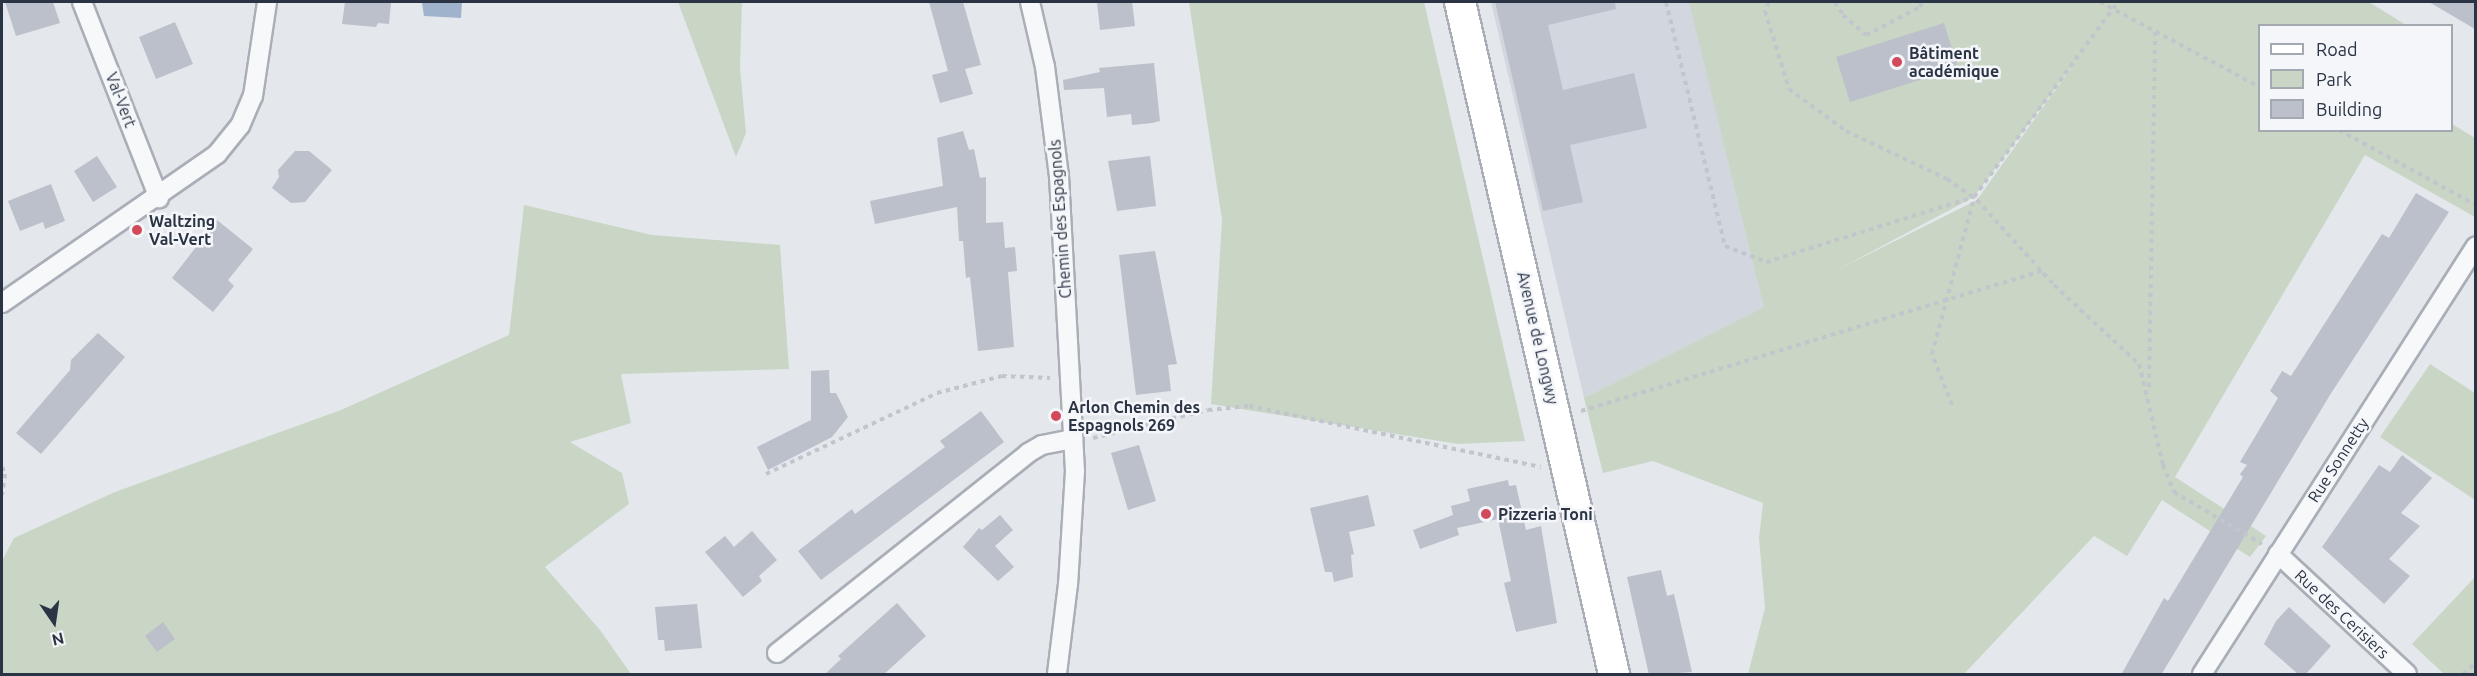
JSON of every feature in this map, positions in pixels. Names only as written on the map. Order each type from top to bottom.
[{"type":"main road","name":"Avenue de Longwy","points":[[1460,2],[1614,675]]},
{"type":"street","name":"Val-Vert","points":[[82,2],[159,198]]},
{"type":"street","points":[[2,303],[159,198],[216,154],[240,126],[253,96],[267,2]]},
{"type":"street","name":"Chemin des Espagnols","points":[[1030,2],[1053,118],[1068,380],[1074,439],[1073,525],[1057,675]]},
{"type":"street","name":"Rue Sonnetty","points":[[2202,675],[2475,246]]},
{"type":"street","points":[[777,653],[1028,453],[1042,445],[1074,439]]},
{"type":"street","name":"Rue des Cerisiers","points":[[2278,554],[2407,675]]},
{"type":"path","points":[[1666,2],[1725,246],[1766,262],[1974,197]]},
{"type":"path","points":[[1769,2],[1765,11],[1789,89],[1846,131],[1947,179],[1974,197],[2042,271],[2139,364],[2148,391],[2163,465],[2174,492],[2278,554]]},
{"type":"path","points":[[1835,2],[1843,15],[1866,35],[1920,7],[1922,2]]},
{"type":"path","points":[[2100,2],[2258,86]]},
{"type":"path","points":[[1952,405],[1932,354],[1974,197],[2118,2]]},
{"type":"path","points":[[2148,391],[2155,30]]},
{"type":"path","points":[[2343,132],[2475,205]]},
{"type":"path","points":[[1556,418],[2042,271]]},
{"type":"path","points":[[766,474],[937,393],[1002,376],[1068,380]]},
{"type":"path","points":[[1074,439],[1091,438],[1208,410],[1249,406],[1538,468],[1565,463]]},
{"type":"path","points":[[2,467],[5,474],[2,495]]},
{"type":"path","points":[[2463,675],[2475,663]]},
{"type":"shaded area","points":[[1491,2],[2119,2],[1764,307],[1584,398]]},
{"type":"green space","points":[[678,2],[742,2],[740,68],[746,133],[736,157]]},
{"type":"green space","points":[[1189,2],[1424,2],[1525,441],[1458,444],[1211,404],[1222,220]]},
{"type":"green space","points":[[1689,2],[2369,2],[2404,24],[2258,24],[2258,132],[2453,132],[2453,125],[2475,138],[2475,217],[2365,155],[2175,477],[2266,536],[2250,557],[2162,500],[2127,556],[2094,536],[1964,674],[1748,674],[1765,608],[1759,538],[1763,503],[1653,461],[1603,473],[1584,398],[1764,307]],"holes":[[[2081,54],[1977,200],[1839,269],[1974,197]]]},
{"type":"green space","points":[[524,205],[652,235],[780,245],[789,369],[621,374],[631,423],[570,442],[622,473],[629,504],[545,567],[600,630],[631,674],[2,674],[2,561],[14,538],[115,492],[341,410],[509,335]]},
{"type":"green space","points":[[2430,364],[2475,393],[2475,500],[2380,437]]},
{"type":"green space","points":[[2475,577],[2475,674],[2444,674],[2412,644]]},
{"type":"water","points":[[462,2],[461,18],[424,16],[422,3]]},
{"type":"building","points":[[5,2],[53,2],[60,23],[16,36]]},
{"type":"building","points":[[345,2],[391,3],[389,24],[378,23],[376,27],[342,24]]},
{"type":"building","points":[[929,2],[963,2],[981,65],[965,69],[973,94],[940,103],[932,75],[948,71]]},
{"type":"building","points":[[1097,2],[1132,2],[1135,26],[1100,30]]},
{"type":"building","points":[[1495,2],[1615,2],[1616,9],[1548,25],[1563,90],[1634,73],[1647,128],[1570,145],[1583,202],[1543,211]]},
{"type":"building","points":[[2429,2],[2475,2],[2475,29]]},
{"type":"building","points":[[175,22],[193,64],[156,79],[139,37]]},
{"type":"building","name":"Bâtiment académique","points":[[1944,23],[1958,68],[1850,102],[1836,57]]},
{"type":"building","points":[[1154,63],[1160,121],[1132,125],[1131,114],[1107,117],[1104,88],[1064,90],[1063,80],[1100,72],[1099,68]]},
{"type":"building","points":[[963,131],[969,150],[974,149],[980,178],[986,177],[986,223],[1003,222],[1005,248],[1015,247],[1017,271],[1008,272],[1014,347],[978,351],[970,277],[966,278],[963,241],[959,241],[957,207],[875,224],[870,201],[943,186],[937,138]]},
{"type":"building","points":[[295,151],[309,151],[332,170],[305,202],[291,203],[272,188],[279,177],[278,170]]},
{"type":"building","points":[[97,156],[117,187],[93,202],[74,171]]},
{"type":"building","points":[[1150,156],[1156,206],[1117,211],[1108,161]]},
{"type":"building","points":[[51,184],[65,221],[45,229],[43,222],[20,231],[8,201]]},
{"type":"building","points":[[2416,193],[2449,212],[2330,395],[2161,675],[2121,675],[2164,598],[2168,601],[2243,477],[2240,474],[2247,465],[2240,462],[2278,398],[2270,391],[2282,371],[2291,376],[2382,234],[2389,238]]},
{"type":"building","points":[[217,220],[253,249],[228,280],[234,286],[213,312],[172,278]]},
{"type":"building","points":[[1155,251],[1177,364],[1168,365],[1171,391],[1136,395],[1119,255]]},
{"type":"building","points":[[98,333],[125,357],[41,454],[16,433],[70,370],[71,360]]},
{"type":"building","points":[[829,370],[830,393],[836,393],[848,417],[832,437],[768,470],[757,447],[811,420],[811,371]]},
{"type":"building","points":[[981,411],[1004,442],[821,580],[798,551],[852,509],[855,514],[945,447],[940,441]]},
{"type":"building","points":[[1139,445],[1156,501],[1128,510],[1111,453]]},
{"type":"building","points":[[2402,455],[2432,478],[2401,513],[2420,526],[2389,559],[2410,576],[2384,604],[2322,547],[2379,465],[2390,472]]},
{"type":"building","points":[[1508,480],[1509,486],[1516,485],[1526,530],[1541,526],[1557,623],[1516,632],[1504,583],[1511,581],[1498,519],[1457,528],[1459,535],[1420,549],[1413,530],[1453,515],[1451,506],[1470,501],[1467,489]]},
{"type":"building","points":[[1368,495],[1375,526],[1349,532],[1354,554],[1351,555],[1353,577],[1334,582],[1332,572],[1325,572],[1310,508]]},
{"type":"building","points":[[1000,515],[1013,530],[995,546],[1014,567],[998,581],[963,547],[979,528],[982,530]]},
{"type":"building","points":[[752,531],[777,560],[759,576],[762,581],[743,597],[705,552],[725,536],[734,547]]},
{"type":"building","points":[[1661,570],[1667,596],[1674,594],[1692,672],[1649,675],[1627,577]]},
{"type":"building","points":[[897,603],[926,636],[883,675],[824,675],[841,659],[838,656]]},
{"type":"building","points":[[697,604],[702,648],[665,651],[664,640],[658,640],[655,607]]},
{"type":"building","points":[[2289,607],[2331,646],[2305,675],[2299,675],[2264,644],[2276,621]]},
{"type":"building","points":[[163,622],[175,639],[157,652],[145,636]]},
{"type":"place","name":"Bâtiment académique","points":[[1897,62]]},
{"type":"place","name":"Waltzing Val-Vert","points":[[137,230]]},
{"type":"place","name":"Arlon Chemin des Espagnols 269","points":[[1056,416]]},
{"type":"place","name":"Pizzeria Toni","points":[[1486,514]]}]
